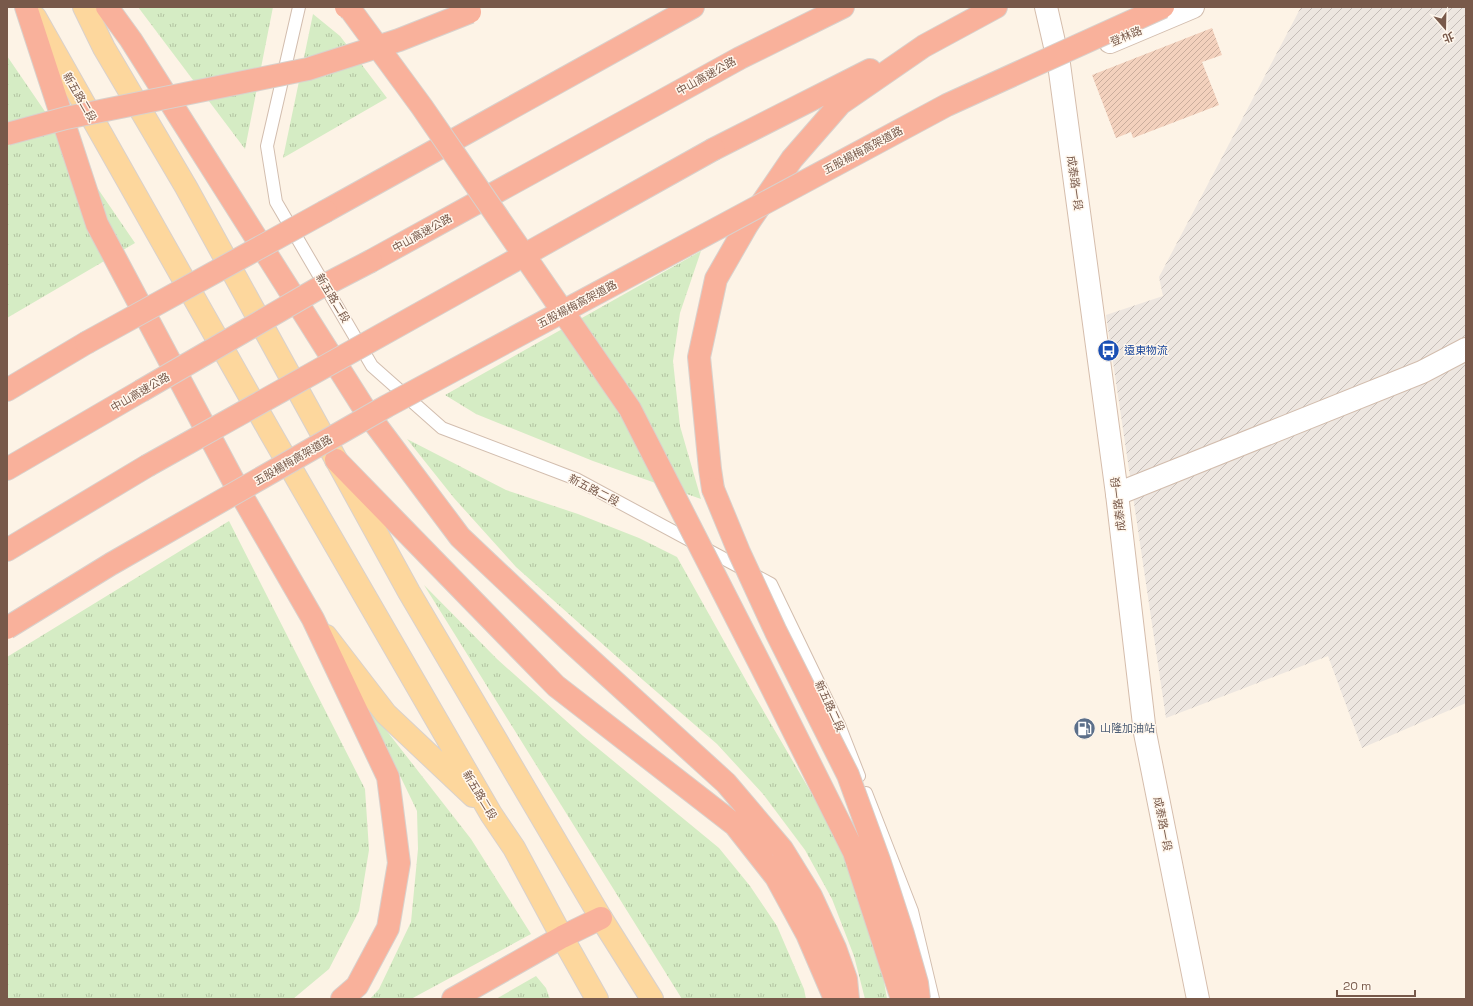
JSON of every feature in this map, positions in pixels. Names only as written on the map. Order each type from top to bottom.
[{"type":"highway","points":[[28,7],[97,224],[234,482],[313,619],[388,777],[399,863],[388,928],[357,986],[342,999]]},
{"type":"highway","points":[[107,7],[135,46],[367,413],[460,537],[570,641],[726,783],[782,849],[811,896],[835,948],[846,979],[848,999]]},
{"type":"highway","points":[[346,7],[350,9],[422,107],[630,409],[758,659],[854,852],[902,999]]},
{"type":"highway","points":[[7,390],[86,343],[693,7]]},
{"type":"highway","name":"中山高速公路","points":[[7,469],[318,289],[740,58],[843,7]]},
{"type":"highway","points":[[7,550],[146,466],[714,149],[995,7]]},
{"type":"highway","points":[[919,999],[917,983],[903,934],[879,860],[848,775],[776,632],[739,552],[713,489],[699,357],[716,279],[747,226],[792,159],[840,104],[924,46],[995,7]]},
{"type":"highway","name":"五股楊梅高架道路","points":[[7,628],[111,564],[387,406],[947,104],[1162,7]]},
{"type":"highway","points":[[7,134],[66,118],[308,69],[399,40],[476,10]]},
{"type":"highway","points":[[7,378],[86,343]]},
{"type":"highway","points":[[336,460],[556,686],[735,825],[776,876],[807,934],[835,999]]},
{"type":"highway","points":[[453,999],[562,937],[600,918]]},
{"type":"main road","name":"新五路二段","points":[[28,7],[274,439],[491,814],[514,848],[597,999]]},
{"type":"main road","points":[[84,7],[104,48],[186,187],[409,592],[600,918],[652,999]]},
{"type":"main road","name":"成泰路一段","points":[[1046,7],[1059,64],[1117,494],[1145,733],[1198,999]]},
{"type":"main road","name":"登林路","points":[[1059,64],[1193,7]]},
{"type":"main road","points":[[1117,494],[1422,372],[1466,350]]},
{"type":"main road","points":[[313,619],[386,714],[491,814]]},
{"type":"lane","name":"新五路二段","points":[[299,7],[267,146],[276,202],[372,366],[442,428],[576,479],[771,584],[839,725],[912,911],[933,999]]},
{"type":"shaded area","points":[[1301,7],[1466,7],[1466,703],[1362,748],[1328,656],[1166,718],[1106,315],[1163,296],[1159,277]]},
{"type":"green space","points":[[138,7],[273,7],[245,149]]},
{"type":"green space","points":[[313,14],[340,36],[387,98],[283,158]]},
{"type":"green space","points":[[7,56],[135,243],[7,318]]},
{"type":"green space","points":[[701,251],[680,313],[673,361],[680,426],[701,499],[593,461],[476,414],[445,395]]},
{"type":"green space","points":[[407,439],[506,490],[578,514],[639,538],[677,557],[753,693],[823,813],[851,872],[880,958],[887,999],[865,999],[854,956],[832,899],[805,850],[763,794],[717,744],[516,567],[454,498]]},
{"type":"green space","points":[[229,521],[365,789],[369,850],[359,911],[329,969],[293,999],[7,999],[7,657]]},
{"type":"green space","points":[[424,585],[497,659],[583,736],[719,848],[750,886],[777,926],[804,989],[806,999],[682,999]]},
{"type":"green space","points":[[365,703],[471,839],[531,934],[411,999],[370,999],[379,989],[411,922],[418,849],[417,811]]},
{"type":"green space","points":[[536,976],[546,988],[550,999],[496,999]]},
{"type":"building","points":[[1212,28],[1222,55],[1202,62],[1219,105],[1133,138],[1131,132],[1116,138],[1092,75]]},
{"type":"place","name":"遠東物流","points":[[1109,350]]},
{"type":"place","name":"山隆加油站","points":[[1085,728]]}]
